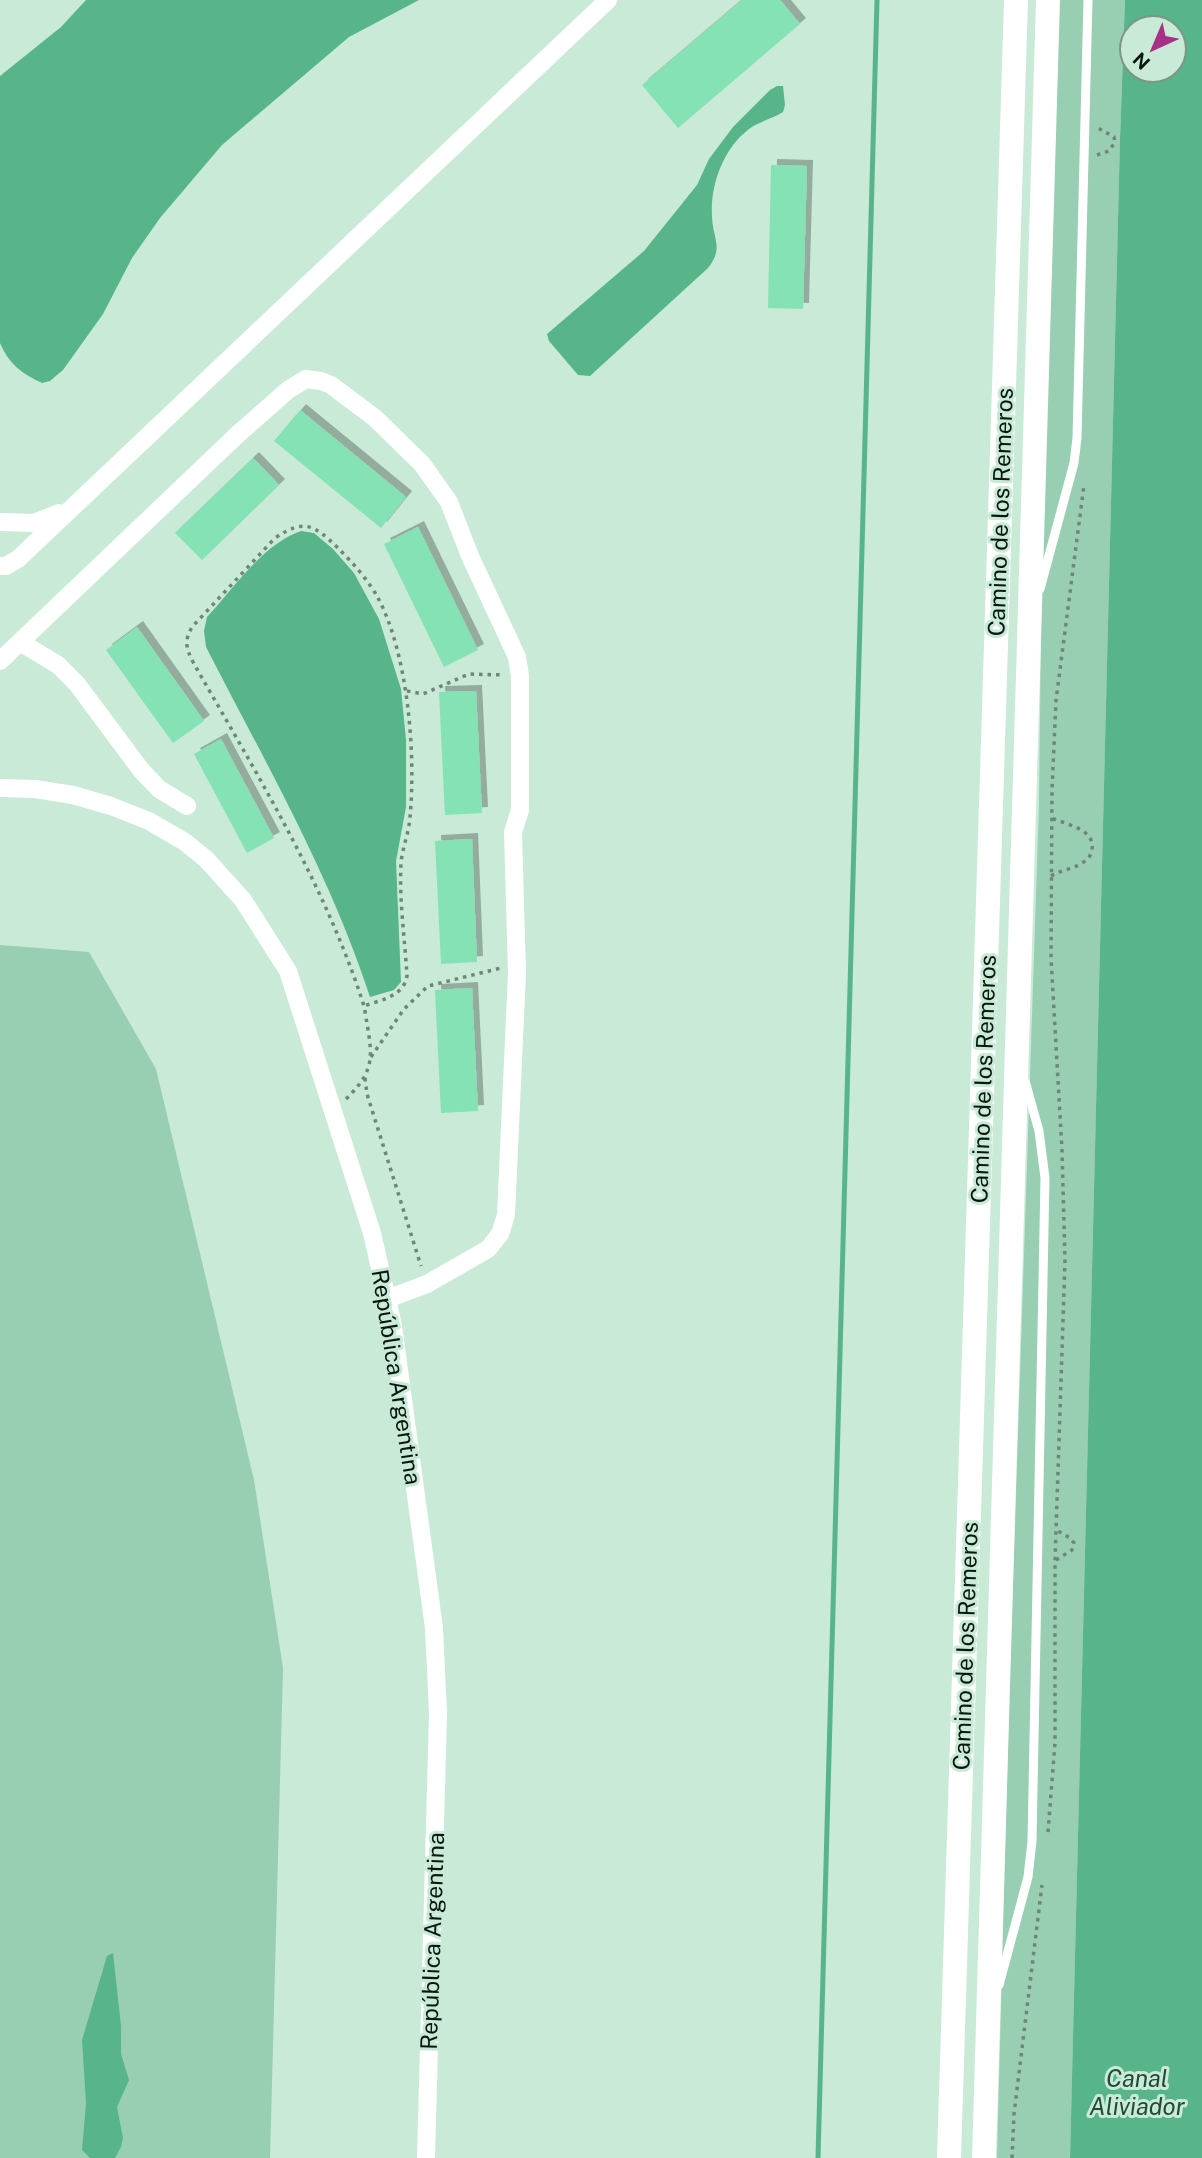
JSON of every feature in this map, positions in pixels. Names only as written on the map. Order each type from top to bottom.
[{"type":"main road","name":"Camino de los Remeros","points":[[949,2158],[1016,0]]},
{"type":"main road","name":"Camino de los Remeros","points":[[984,2158],[1048,0]]},
{"type":"street","points":[[0,566],[6,566],[18,559],[608,0]]},
{"type":"street","points":[[0,661],[237,435],[288,390],[306,379],[331,385],[375,418],[422,464],[449,502],[470,556],[517,657],[520,676],[520,810],[513,832],[517,965],[506,1215],[500,1234],[488,1249],[427,1284],[387,1299]]},
{"type":"street","points":[[0,522],[34,523],[48,519],[71,506]]},
{"type":"street","points":[[20,642],[58,665],[77,684],[141,770],[159,789],[187,806]]},
{"type":"street","name":"República Argentina","points":[[0,788],[35,789],[73,795],[149,821],[206,859],[243,900],[288,971],[372,1233],[387,1299],[426,1556],[434,1628],[438,1713],[426,2158]]},
{"type":"lane","points":[[1030,628],[1071,475],[1077,438],[1088,0]]},
{"type":"lane","points":[[988,2024],[1028,1877],[1032,1841],[1045,1178],[1039,1131],[1017,1052]]},
{"type":"path","points":[[1095,156],[1109,150],[1115,142],[1114,137],[1096,127],[1096,137]]},
{"type":"path","points":[[1095,146],[1095,165]]},
{"type":"path","points":[[1047,1840],[1055,1743],[1055,1561],[1065,1261],[1062,1150],[1051,957],[1051,818],[1056,700],[1084,485]]},
{"type":"path","points":[[364,1006],[396,994],[405,986],[408,976],[401,863],[410,818],[407,691],[393,638],[378,598],[347,556],[318,529],[304,526],[288,530],[275,538],[192,627],[186,639],[187,650],[291,836],[348,956],[364,1006],[372,1057]]},
{"type":"path","points":[[407,691],[423,694],[469,674],[520,676]]},
{"type":"path","points":[[1051,818],[1083,831],[1090,836],[1092,844],[1088,859],[1079,865],[1061,869],[1051,876]]},
{"type":"path","points":[[331,1107],[345,1100],[365,1077],[372,1057],[404,1009],[428,986],[517,965]]},
{"type":"path","points":[[365,1077],[367,1094],[427,1284]]},
{"type":"path","points":[[1055,1561],[1072,1550],[1074,1543],[1056,1529]]},
{"type":"path","points":[[1013,2158],[1014,2114],[1042,1880]]},
{"type":"shaded area","points":[[1058,0],[1125,0],[1124,14],[1118,14],[1118,84],[1122,84],[1070,2158],[997,2158],[1009,1704],[1039,806],[1043,447]]},
{"type":"shaded area","points":[[0,945],[89,952],[156,1069],[254,1480],[283,1668],[270,2158],[0,2158]]},
{"type":"water","points":[[86,0],[419,0],[349,37],[222,145],[160,218],[132,258],[103,314],[63,370],[50,381],[42,383],[16,367],[0,343],[0,76],[61,27]]},
{"type":"water","name":"Canal Aliviador","points":[[1125,0],[1202,0],[1202,2158],[1070,2158],[1122,84],[1188,84],[1188,14],[1124,14]]},
{"type":"water","points":[[777,86],[783,86],[783,112],[757,124],[740,137],[720,168],[712,205],[717,249],[713,261],[590,376],[578,375],[549,341],[547,334],[644,251],[697,185],[709,159],[733,127]]},
{"type":"water","points":[[301,531],[314,533],[333,549],[354,573],[379,619],[401,689],[406,740],[406,807],[396,861],[401,982],[394,990],[370,997],[354,951],[316,863],[206,647],[204,631],[207,617],[262,556],[287,537]]},
{"type":"water","points":[[113,1953],[121,2026],[121,2054],[129,2080],[117,2107],[123,2138],[115,2158],[90,2158],[82,2150],[86,2103],[82,2040],[107,1956]]},
{"type":"building","points":[[742,0],[780,0],[800,24],[678,128],[642,85]]},
{"type":"building","points":[[771,165],[807,166],[803,309],[768,308]]},
{"type":"building","points":[[300,410],[406,497],[381,528],[274,441]]},
{"type":"building","points":[[253,458],[279,485],[202,560],[175,533]]},
{"type":"building","points":[[418,527],[478,650],[444,667],[384,544]]},
{"type":"building","points":[[137,627],[204,721],[173,743],[106,650]]},
{"type":"building","points":[[476,691],[482,813],[445,815],[439,692]]},
{"type":"building","points":[[221,739],[274,838],[247,853],[194,754]]},
{"type":"building","points":[[472,839],[477,962],[441,964],[435,841]]},
{"type":"building","points":[[472,988],[478,1111],[441,1113],[435,990]]},
{"type":"waterway","points":[[818,2158],[877,0]]}]
